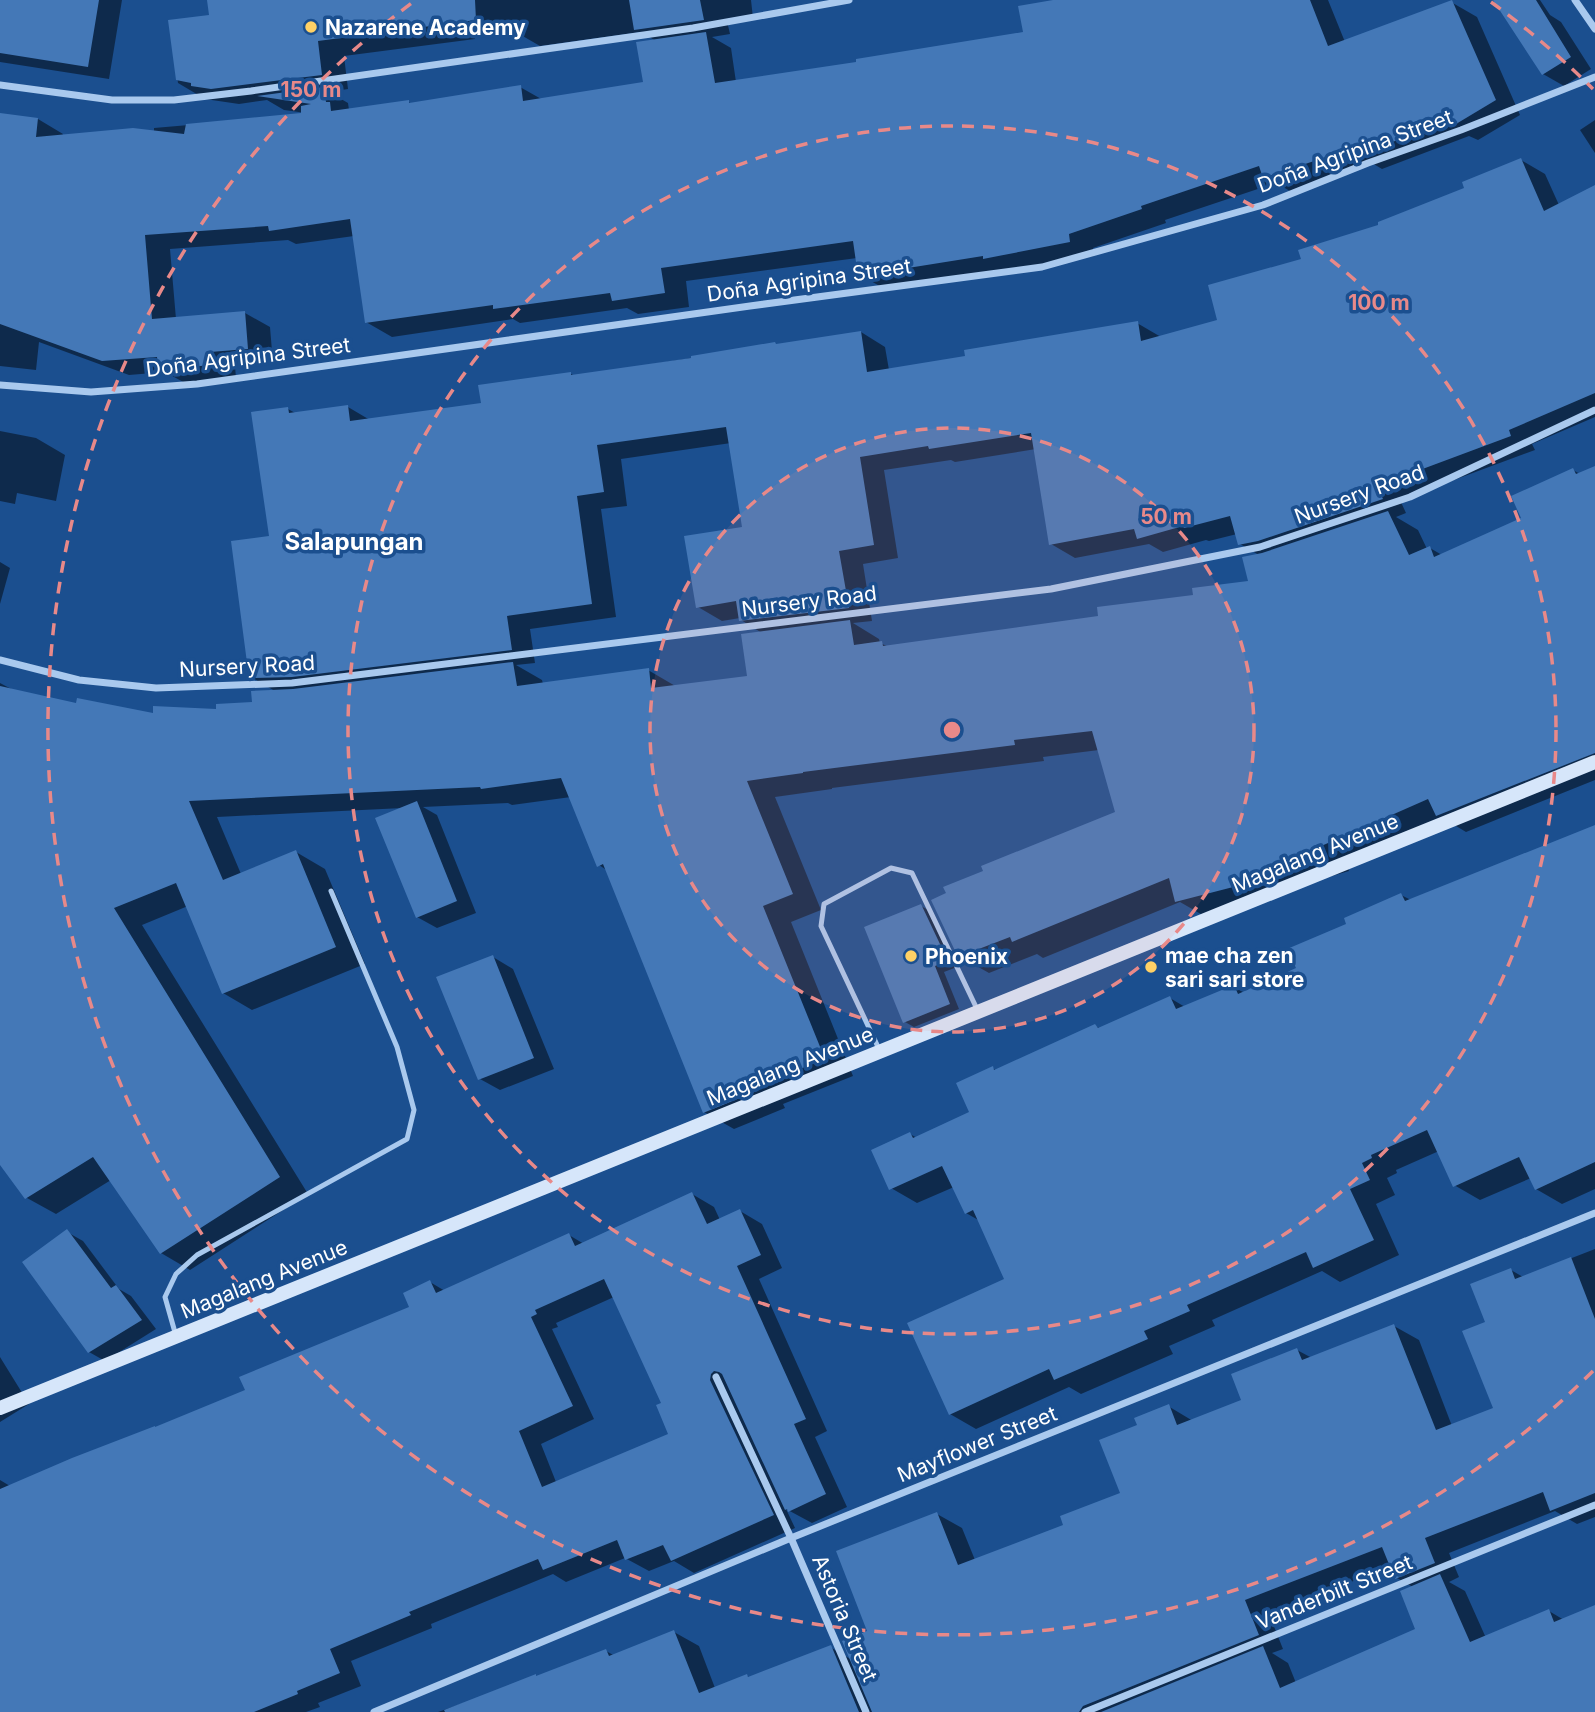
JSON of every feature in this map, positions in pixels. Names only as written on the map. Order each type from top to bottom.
[{"type":"street","points":[[0,85],[112,100],[174,100],[693,28],[809,4],[849,0]]},
{"type":"street","points":[[1575,0],[1595,29]]},
{"type":"street","name":"Doña Agripina Street","points":[[0,384],[91,392],[197,384],[1041,267],[1263,205],[1595,77]]},
{"type":"street","name":"Nursery Road","points":[[0,660],[79,680],[156,688],[292,683],[1051,589],[1260,547],[1410,497],[1595,410]]},
{"type":"street","name":"Magalang Avenue","points":[[0,1408],[1595,762]]},
{"type":"street","name":"Mayflower Street","points":[[374,1712],[791,1538],[1595,1213]]},
{"type":"street","name":"Astoria Street","points":[[716,1377],[791,1538],[866,1712]]},
{"type":"street","name":"Vanderbilt Street","points":[[1085,1712],[1595,1505]]},
{"type":"lane","points":[[880,1052],[821,926],[824,904],[891,868],[912,873],[979,1012]]},
{"type":"lane","points":[[176,1337],[165,1297],[176,1274],[197,1255],[407,1139],[414,1110],[397,1047],[331,891]]},
{"type":"building","points":[[0,0],[99,0],[88,67],[0,53]]},
{"type":"building","points":[[207,0],[475,0],[476,20],[318,41],[322,75],[211,89],[176,80],[168,20],[209,15]]},
{"type":"building","points":[[629,0],[700,0],[704,20],[634,30]]},
{"type":"building","points":[[1053,0],[1310,0],[1328,46],[1452,0],[1496,100],[1451,127],[1447,121],[1356,156],[1353,148],[1263,178],[1259,166],[1141,206],[1142,209],[1069,234],[1070,242],[983,259],[983,256],[858,276],[853,241],[661,268],[665,293],[612,301],[610,293],[493,309],[493,305],[365,323],[350,219],[269,231],[268,226],[145,235],[152,319],[245,311],[248,349],[210,352],[211,365],[158,370],[157,357],[102,361],[0,324],[0,113],[38,118],[36,137],[133,128],[184,134],[186,124],[301,113],[301,106],[311,104],[257,96],[324,87],[326,102],[330,102],[331,111],[409,100],[409,103],[521,85],[523,101],[643,82],[636,42],[706,32],[715,83],[856,62],[856,59],[1023,32],[1018,6]]},
{"type":"building","points":[[1493,0],[1536,0],[1571,57],[1542,75]]},
{"type":"building","points":[[1521,158],[1544,211],[1595,185],[1595,393],[1509,430],[1511,436],[1377,486],[1383,499],[1258,541],[1238,545],[1230,516],[1137,539],[1134,529],[1049,545],[1031,433],[860,457],[874,545],[839,551],[849,608],[739,621],[736,601],[696,608],[684,536],[742,527],[726,427],[597,445],[604,492],[577,496],[592,604],[507,616],[512,650],[292,677],[249,678],[231,541],[269,536],[251,412],[288,407],[289,413],[348,405],[350,421],[481,403],[478,385],[571,372],[571,375],[861,331],[867,372],[965,356],[964,350],[1138,321],[1141,341],[1217,320],[1208,285],[1301,259],[1298,250],[1378,225],[1378,222],[1464,188],[1462,182]]},
{"type":"building","points":[[1595,466],[1595,753],[1436,816],[1428,799],[1319,847],[1321,855],[1239,878],[1241,885],[1175,902],[1169,878],[1012,942],[1010,937],[958,957],[931,900],[946,893],[943,887],[983,871],[981,866],[1115,812],[1092,731],[1014,740],[1015,745],[747,781],[793,894],[763,906],[825,1059],[755,1087],[757,1091],[703,1113],[603,864],[597,867],[561,778],[481,789],[189,801],[223,880],[296,850],[336,947],[222,994],[176,883],[114,908],[280,1177],[160,1254],[93,1157],[25,1199],[0,1165],[0,686],[76,703],[77,698],[153,713],[153,706],[216,709],[216,704],[252,702],[251,691],[293,689],[513,662],[517,686],[649,668],[651,688],[747,676],[741,634],[850,620],[854,645],[882,641],[883,646],[1098,616],[1097,607],[1193,595],[1192,588],[1248,581],[1242,557],[1262,553],[1388,511],[1409,555],[1430,546],[1434,557],[1521,518],[1511,496],[1573,468],[1576,474]]},
{"type":"building","points":[[417,801],[457,901],[416,918],[375,818]]},
{"type":"building","points":[[1595,825],[1595,1162],[1535,1190],[1519,1157],[1453,1187],[1427,1130],[1371,1155],[1372,1158],[1362,1163],[1370,1180],[1350,1189],[1374,1240],[1313,1268],[1306,1252],[1187,1305],[1190,1311],[1144,1331],[1148,1339],[1054,1380],[1049,1369],[949,1415],[907,1323],[1004,1279],[973,1210],[965,1214],[942,1166],[889,1190],[871,1150],[910,1132],[913,1138],[969,1112],[956,1083],[993,1066],[994,1070],[1095,1024],[1098,1028],[1170,996],[1176,1009],[1234,985],[1238,994],[1296,968],[1287,949],[1346,924],[1344,918],[1401,893],[1405,901]]},
{"type":"building","points":[[921,904],[948,961],[935,966],[950,1004],[903,1023],[864,927]]},
{"type":"building","points":[[493,955],[534,1058],[478,1080],[436,977]]},
{"type":"building","points":[[692,1192],[707,1224],[740,1209],[761,1255],[737,1266],[806,1419],[794,1424],[826,1494],[788,1512],[785,1510],[722,1374],[714,1371],[710,1380],[774,1515],[671,1561],[663,1545],[625,1560],[617,1540],[543,1570],[538,1559],[409,1612],[411,1615],[330,1649],[340,1673],[254,1712],[0,1712],[0,1489],[245,1390],[239,1377],[409,1307],[403,1293],[430,1280],[436,1293],[569,1233],[575,1246]],"holes":[[[604,1279],[661,1403],[656,1405],[668,1434],[542,1487],[519,1431],[573,1406],[531,1317],[537,1314],[535,1310]]]},
{"type":"building","points":[[67,1229],[111,1288],[116,1285],[142,1320],[88,1353],[22,1262]]},
{"type":"building","points":[[1571,1257],[1595,1319],[1595,1493],[1550,1511],[1543,1492],[1425,1538],[1435,1563],[1395,1579],[1382,1547],[1245,1600],[1259,1635],[1083,1706],[1079,1712],[872,1712],[842,1641],[867,1631],[836,1551],[937,1512],[958,1565],[1063,1525],[1060,1516],[1120,1493],[1099,1440],[1137,1425],[1134,1418],[1169,1404],[1177,1425],[1241,1400],[1231,1374],[1297,1348],[1302,1360],[1394,1324],[1436,1430],[1493,1408],[1462,1331],[1485,1322],[1470,1284],[1511,1268],[1515,1279]]},
{"type":"building","points":[[1440,1574],[1470,1642],[1549,1609],[1554,1622],[1595,1605],[1595,1712],[1101,1712],[1263,1646],[1280,1688],[1415,1629],[1400,1591]]},
{"type":"building","points":[[674,1630],[699,1693],[831,1645],[859,1712],[444,1710],[606,1649],[609,1656]]},
{"type":"place","name":"Nazarene Academy","points":[[311,27]]},
{"type":"place","name":"Phoenix","points":[[911,956]]},
{"type":"place","name":"mae cha zen sari sari store","points":[[1151,967]]},
{"type":"district","name":"Salapungan","points":[[354,541]]}]
